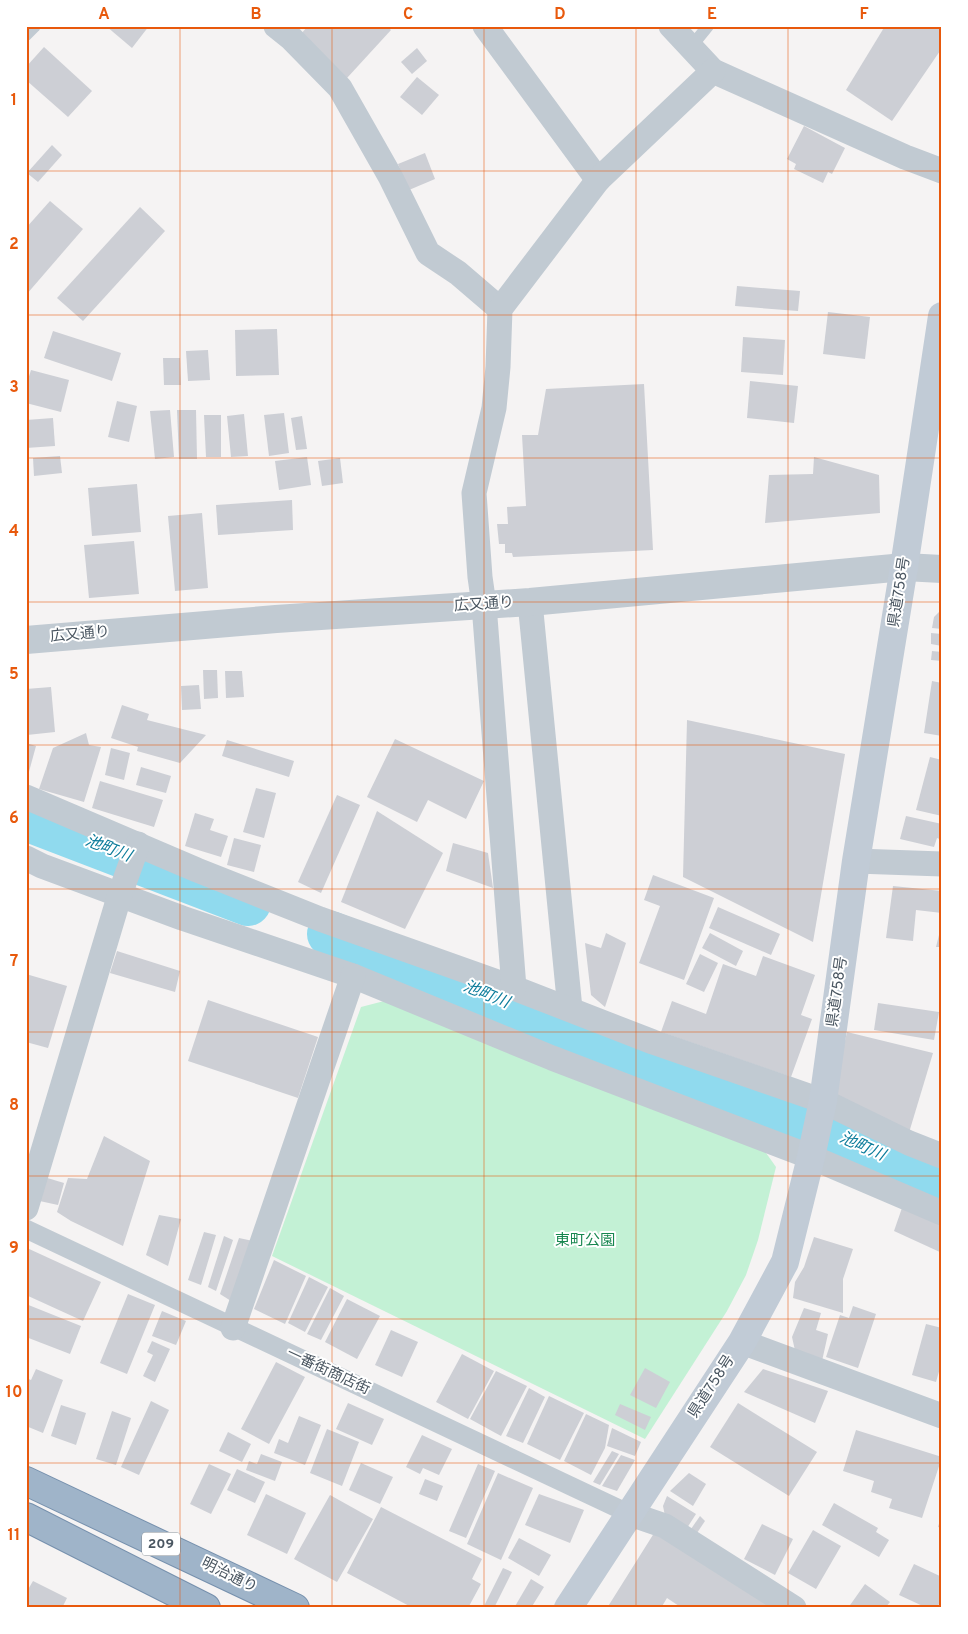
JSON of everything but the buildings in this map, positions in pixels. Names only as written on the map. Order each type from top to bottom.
[{"type":"highway","name":"明治通り","points":[[26,1481],[295,1608]]},
{"type":"highway","name":"209","points":[[26,1518],[206,1608]]},
{"type":"main road","name":"県道758号","points":[[568,1608],[742,1342],[785,1262],[823,1101],[856,861],[904,567],[942,316]]},
{"type":"street","points":[[276,26],[291,38],[340,88],[390,176],[428,253],[458,273],[500,310]]},
{"type":"street","points":[[486,26],[598,180]]},
{"type":"street","points":[[671,26],[713,71],[905,157],[942,171]]},
{"type":"street","points":[[514,988],[474,493],[494,408],[500,310],[598,180],[713,71]]},
{"type":"street","name":"広又通り","points":[[26,640],[286,618],[530,602],[904,567],[942,569]]},
{"type":"street","points":[[530,602],[570,1009]]},
{"type":"street","points":[[26,797],[197,870],[320,919],[514,988],[653,1042],[823,1101],[909,1143],[942,1156]]},
{"type":"street","points":[[26,1208],[120,894],[138,844]]},
{"type":"street","points":[[26,858],[42,866],[182,918],[353,976],[552,1058],[811,1157],[942,1213]]},
{"type":"street","points":[[856,861],[942,864]]},
{"type":"street","points":[[233,1328],[353,976]]},
{"type":"street","name":"一番街商店街","points":[[26,1230],[630,1514]]},
{"type":"street","points":[[742,1342],[942,1416]]},
{"type":"street","points":[[630,1514],[665,1526],[794,1608]]},
{"type":"lane","points":[[26,35],[35,26]]},
{"type":"lane","points":[[691,47],[708,26]]},
{"type":"green space","name":"東町公園","points":[[388,1000],[764,1150],[776,1167],[758,1240],[746,1275],[727,1311],[645,1439],[272,1256],[361,1007]]},
{"type":"waterway","name":"池町川","points":[[26,818],[248,903]]},
{"type":"waterway","name":"池町川","points":[[330,934],[841,1137],[942,1183]]}]
